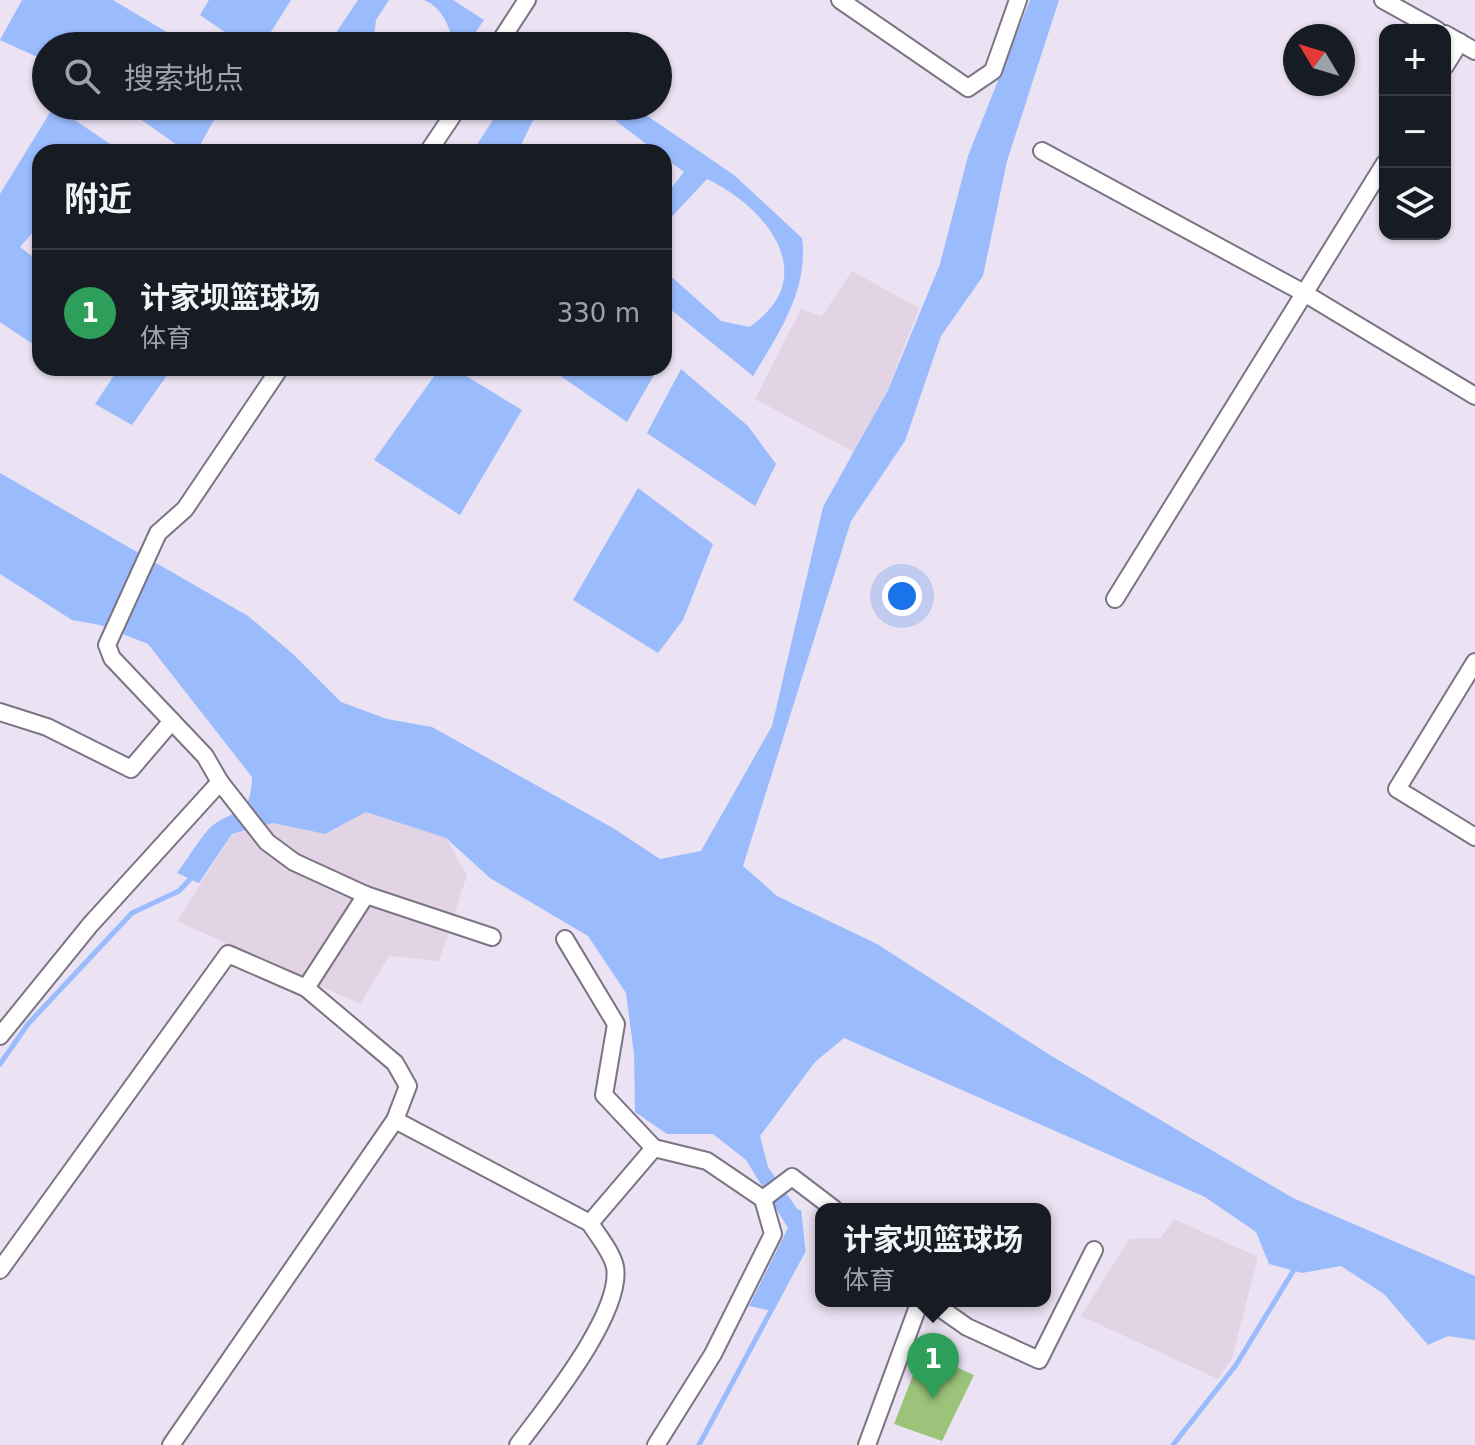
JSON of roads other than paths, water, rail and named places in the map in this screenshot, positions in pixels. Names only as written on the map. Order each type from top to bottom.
[{"type":"street","points":[[506,32],[527,0]]},
{"type":"street","points":[[840,0],[968,88],[993,71],[1018,0]]},
{"type":"street","points":[[1383,0],[1426,24]]},
{"type":"street","points":[[1452,38],[1475,51]]},
{"type":"street","points":[[433,144],[450,120]]},
{"type":"street","points":[[1042,151],[1304,293],[1475,396]]},
{"type":"street","points":[[1115,599],[1382,168]]},
{"type":"street","points":[[275,376],[185,509],[158,533],[107,645],[112,658],[205,756],[220,782],[276,849],[294,862],[366,895],[492,937]]},
{"type":"street","points":[[1475,662],[1397,789],[1475,837]]},
{"type":"street","points":[[0,712],[47,727],[131,769],[172,721]]},
{"type":"street","points":[[0,1036],[90,925],[220,782]]},
{"type":"street","points":[[306,988],[366,895]]},
{"type":"street","points":[[565,939],[616,1024],[604,1095],[654,1148],[707,1161],[763,1199],[773,1234],[713,1354],[656,1445]]},
{"type":"street","points":[[0,1270],[206,990],[228,954],[306,988],[395,1063],[408,1086],[395,1120],[171,1445]]},
{"type":"street","points":[[395,1120],[590,1223],[615,1264],[616,1288],[597,1329],[518,1445]]},
{"type":"street","points":[[590,1223],[654,1148]]},
{"type":"street","points":[[763,1199],[792,1177],[826,1203]]},
{"type":"street","points":[[939,1307],[967,1327],[1039,1360],[1094,1250]]},
{"type":"street","points":[[867,1445],[918,1307]]},
{"type":"water","points":[[22,0],[113,0],[167,32],[32,32],[32,55],[0,40]]},
{"type":"water","points":[[209,0],[291,0],[271,32],[225,32],[200,15]]},
{"type":"water","points":[[358,0],[389,0],[376,20],[375,32],[336,32]]},
{"type":"water","points":[[424,0],[453,0],[484,20],[476,32],[450,32],[435,7]]},
{"type":"water","points":[[1030,0],[1059,0],[1007,161],[983,276],[941,336],[905,441],[851,521],[743,866],[777,896],[877,944],[1050,1055],[1293,1198],[1475,1276],[1475,1340],[1448,1336],[1428,1345],[1384,1294],[1341,1266],[1302,1273],[1269,1264],[1256,1232],[1205,1197],[844,1038],[815,1062],[760,1136],[768,1167],[800,1213],[803,1251],[772,1311],[749,1306],[788,1228],[746,1160],[713,1134],[667,1134],[635,1112],[634,1054],[626,993],[588,936],[490,878],[446,838],[366,812],[325,834],[273,823],[232,834],[199,883],[177,873],[215,823],[243,808],[251,792],[252,777],[148,644],[100,625],[72,620],[0,574],[0,473],[248,616],[294,655],[341,702],[387,719],[432,727],[613,828],[660,859],[701,851],[772,726],[823,507],[888,390],[940,264],[968,156]]},
{"type":"water","points":[[45,120],[75,120],[110,144],[32,144],[32,233],[20,247],[32,256],[32,344],[0,322],[0,194]]},
{"type":"water","points":[[142,120],[214,120],[201,144],[176,144]]},
{"type":"water","points":[[493,120],[533,120],[521,144],[478,143]]},
{"type":"water","points":[[615,120],[653,120],[734,175],[802,238],[801,275],[790,310],[753,376],[672,310],[672,277],[721,321],[749,327],[771,308],[782,287],[784,266],[778,245],[766,225],[749,207],[707,179],[672,216],[672,187],[684,172],[672,163],[672,144],[646,144]]},
{"type":"water","points":[[681,369],[748,426],[776,464],[755,506],[647,433]]},
{"type":"water","points":[[114,376],[166,376],[132,425],[95,404]]},
{"type":"water","points":[[434,376],[466,376],[522,410],[460,515],[374,460]]},
{"type":"water","points":[[561,376],[653,376],[627,422]]},
{"type":"water","points":[[638,488],[713,544],[683,620],[658,653],[573,600]]},
{"type":"waterway","points":[[0,1064],[28,1024],[132,913],[179,891],[194,875]]},
{"type":"waterway","points":[[699,1445],[803,1251],[799,1212]]},
{"type":"waterway","points":[[1173,1445],[1236,1365],[1295,1268]]},
{"type":"place","name":"计家坝篮球场","points":[[933,1399]]}]
